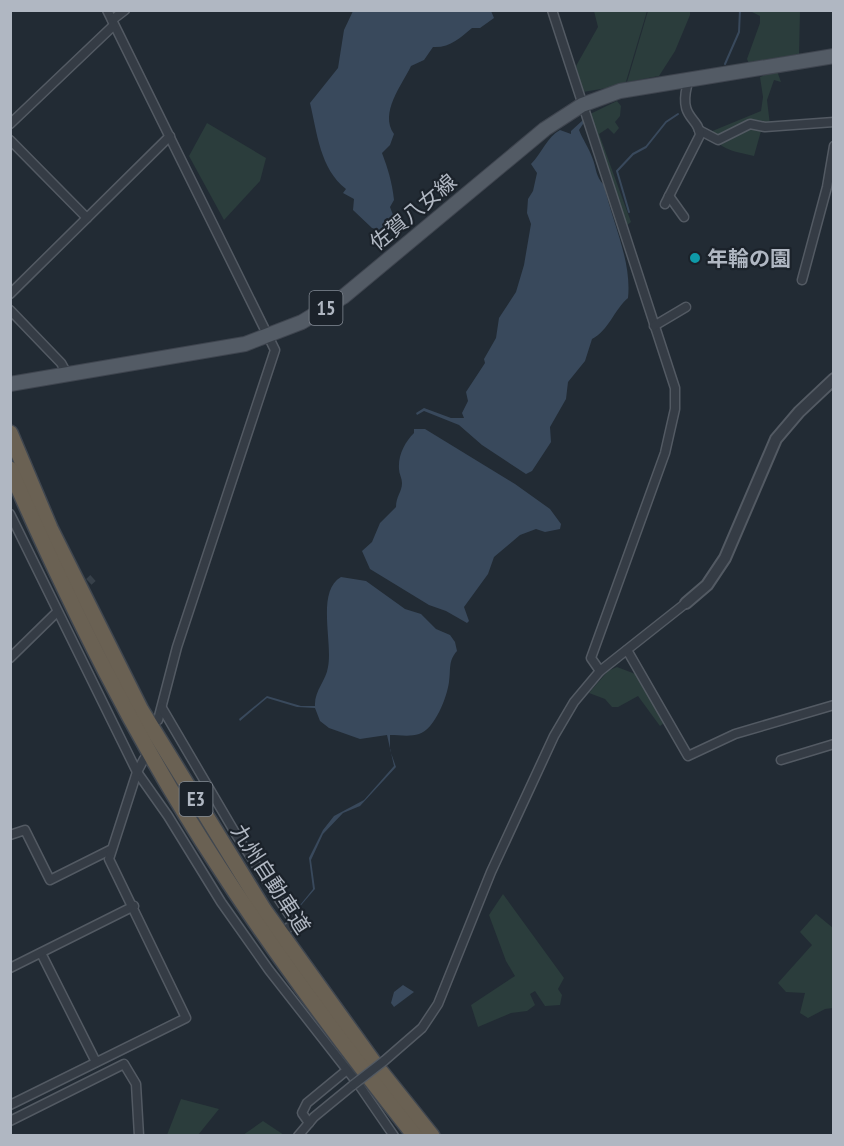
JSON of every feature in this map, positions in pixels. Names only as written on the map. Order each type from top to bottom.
[{"type":"highway","name":"九州自動車道","points":[[10,433],[50,528],[141,710],[264,910],[377,1067],[432,1136]]},
{"type":"highway","name":"九州自動車道","points":[[10,469],[71,602],[135,725],[219,867],[327,1021],[415,1136]]},
{"type":"main road","name":"佐賀八女線","points":[[10,384],[66,372],[246,344],[302,322],[343,297],[545,129],[582,105],[620,91],[834,56]]},
{"type":"street","points":[[107,10],[170,136],[184,155],[275,350],[181,635],[158,720]]},
{"type":"street","points":[[10,124],[125,10]]},
{"type":"street","points":[[552,10],[675,388],[675,409],[665,453],[591,658],[600,671]]},
{"type":"street","points":[[687,86],[685,108],[699,130],[718,140],[750,124],[779,127],[834,122]]},
{"type":"street","points":[[684,217],[667,203],[699,135],[699,130]]},
{"type":"street","points":[[10,294],[170,136]]},
{"type":"street","points":[[10,140],[87,218]]},
{"type":"street","points":[[802,280],[827,187],[834,146]]},
{"type":"street","points":[[654,326],[686,307]]},
{"type":"street","points":[[10,310],[61,363],[66,372]]},
{"type":"street","points":[[298,1136],[309,1123],[422,1028],[438,1004],[491,872],[554,736],[574,702],[600,671],[706,585],[725,558],[776,439],[799,412],[834,379]]},
{"type":"street","points":[[10,514],[137,772],[163,807],[221,902],[264,955],[394,1136]]},
{"type":"street","points":[[12,654],[57,612]]},
{"type":"street","points":[[627,650],[688,756],[735,734],[834,705]]},
{"type":"street","points":[[162,708],[237,836],[294,922],[288,928]]},
{"type":"street","points":[[781,760],[834,744]]},
{"type":"street","points":[[10,1105],[186,1018],[110,859],[110,850],[137,772],[144,759]]},
{"type":"street","points":[[10,835],[25,830],[50,880],[110,850]]},
{"type":"street","points":[[10,968],[134,906]]},
{"type":"street","points":[[41,953],[96,1062]]},
{"type":"street","points":[[10,1121],[124,1064],[136,1084],[139,1136]]},
{"type":"street","points":[[309,1123],[302,1113],[307,1103],[347,1070]]},
{"type":"shaded area","points":[[594,11],[647,11],[625,85],[583,92],[576,66],[598,27]]},
{"type":"shaded area","points":[[648,11],[690,11],[690,15],[675,51],[659,76],[627,82]]},
{"type":"shaded area","points":[[750,11],[800,11],[799,56],[749,64],[747,59],[760,23],[760,16]]},
{"type":"shaded area","points":[[777,71],[781,82],[774,80],[767,100],[770,125],[761,131],[754,156],[729,149],[718,143],[710,132],[761,111],[763,97],[760,77]]},
{"type":"shaded area","points":[[617,101],[621,106],[620,116],[615,122],[619,128],[614,134],[608,128],[599,134],[631,222],[627,225],[626,230],[588,115]]},
{"type":"shaded area","points":[[207,123],[266,158],[260,181],[224,220],[189,156]]},
{"type":"shaded area","points":[[617,667],[638,675],[662,715],[664,723],[660,726],[638,696],[618,707],[612,707],[605,699],[589,693],[608,671]]},
{"type":"shaded area","points":[[503,894],[564,978],[558,989],[562,995],[560,1005],[545,1006],[535,991],[530,994],[535,1005],[527,1011],[511,1013],[478,1027],[471,1005],[515,976],[506,961],[489,915]]},
{"type":"shaded area","points":[[816,914],[833,928],[833,1008],[825,1009],[808,1018],[800,1013],[805,993],[786,992],[778,983],[812,945],[800,932]]},
{"type":"shaded area","points":[[181,1099],[219,1109],[198,1135],[167,1135]]},
{"type":"shaded area","points":[[263,1121],[284,1135],[243,1135]]},
{"type":"water","points":[[353,11],[491,11],[494,18],[480,28],[472,28],[450,44],[433,47],[424,60],[411,66],[390,108],[390,126],[394,134],[390,145],[382,153],[392,187],[394,200],[390,207],[393,215],[385,232],[372,228],[353,210],[354,199],[343,193],[346,189],[337,181],[325,161],[310,103],[338,68],[344,30]]},
{"type":"water","points":[[583,120],[585,121],[579,130],[604,185],[624,255],[628,298],[603,330],[592,339],[585,361],[568,382],[566,399],[550,427],[551,442],[532,471],[526,474],[482,445],[459,425],[424,411],[417,415],[416,413],[424,408],[451,418],[464,418],[462,413],[468,401],[466,392],[485,363],[484,359],[496,338],[499,318],[516,292],[524,265],[531,224],[527,213],[528,199],[533,191],[537,173],[531,164],[555,133],[560,130],[571,134],[571,131]]},
{"type":"water","points":[[414,429],[425,429],[515,484],[550,509],[561,524],[560,529],[545,532],[536,529],[520,535],[494,557],[488,574],[464,607],[469,621],[467,623],[446,611],[429,605],[370,569],[362,551],[372,542],[380,523],[396,507],[402,483],[399,471],[401,454],[414,433]]},
{"type":"water","points":[[341,577],[366,581],[405,609],[421,614],[436,629],[450,635],[455,642],[457,651],[451,662],[448,688],[435,719],[425,731],[419,734],[390,735],[390,748],[387,735],[360,739],[329,728],[320,721],[315,708],[297,707],[267,698],[240,721],[239,719],[267,696],[301,706],[315,706],[316,696],[328,667],[327,605],[329,594],[333,584]]},
{"type":"water","points":[[391,753],[396,767],[360,806],[343,813],[323,834],[311,860],[315,889],[284,925],[313,889],[309,858],[323,830],[334,816],[364,800],[394,766]]},
{"type":"water","points":[[403,985],[414,992],[394,1007],[391,1003],[394,992]]},
{"type":"waterway","points":[[725,64],[739,32],[740,10]]},
{"type":"waterway","points":[[629,212],[617,171],[633,154],[646,147],[666,122],[678,114]]},
{"type":"tunnel","points":[[80,590],[93,578]]},
{"type":"place","name":"年輪の園","points":[[695,258]]}]
